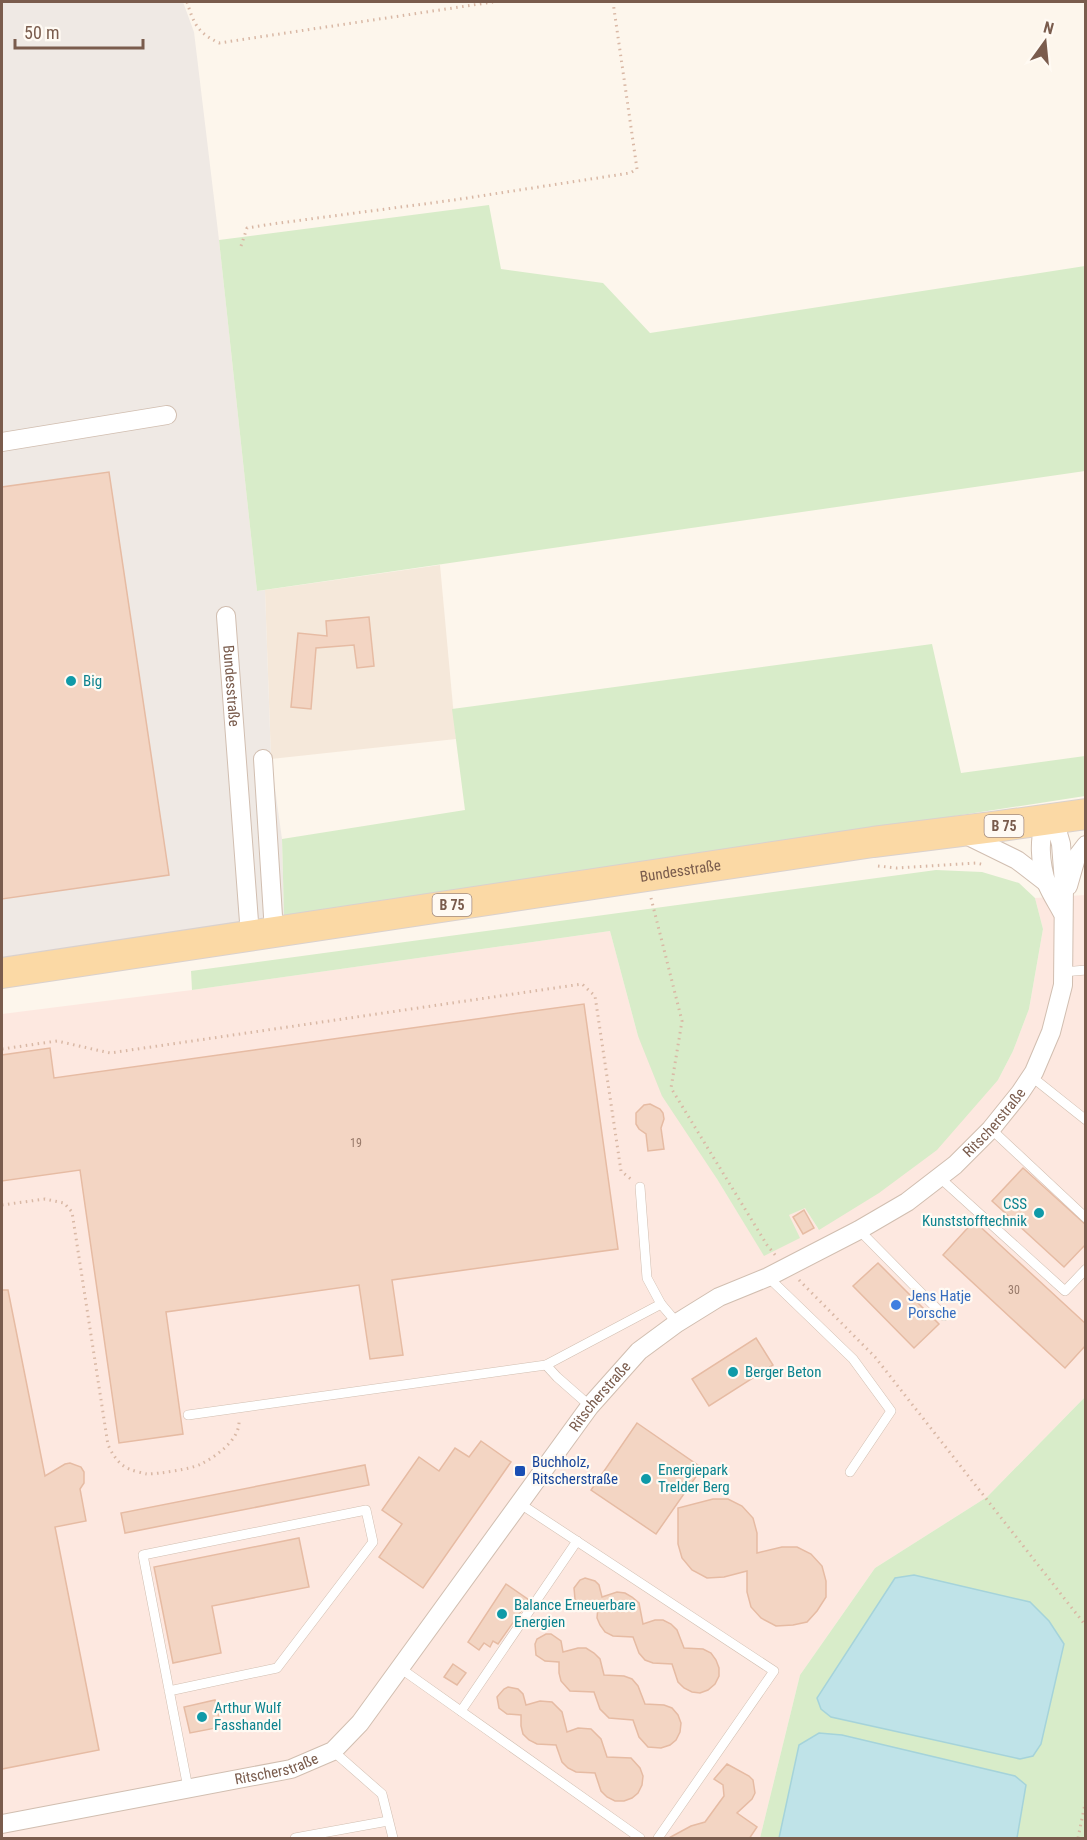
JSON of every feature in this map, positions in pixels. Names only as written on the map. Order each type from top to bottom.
[{"type":"main road","name":"Bundesstraße","points":[[2,973],[873,842],[1086,813]]},
{"type":"street","points":[[2,442],[167,415]]},
{"type":"street","name":"Bundesstraße","points":[[226,616],[262,934]]},
{"type":"street","points":[[262,934],[263,759]]},
{"type":"street","name":"Ritscherstraße","points":[[2,1824],[291,1769],[333,1751],[360,1723],[590,1406],[639,1352],[676,1323],[719,1297],[768,1276],[859,1230],[907,1202],[956,1165],[991,1129],[1032,1077],[1051,1032],[1061,997],[1063,972],[1064,882],[1061,844],[1057,830],[1049,819],[1045,823],[1040,847],[1047,883],[1063,914]]},
{"type":"street","name":"Ritscherstraße","points":[[959,832],[986,843],[1017,860],[1047,883]]},
{"type":"street","name":"Ritscherstraße","points":[[1063,914],[1076,858],[1086,845]]},
{"type":"lane","points":[[1063,972],[1086,970]]},
{"type":"lane","points":[[1032,1077],[1086,1120]]},
{"type":"lane","points":[[991,1129],[1086,1218]]},
{"type":"lane","points":[[939,1177],[1065,1291],[1086,1269]]},
{"type":"lane","points":[[640,1187],[647,1278],[661,1304],[676,1323]]},
{"type":"lane","points":[[859,1230],[944,1316]]},
{"type":"lane","points":[[768,1276],[853,1359],[891,1411],[850,1472]]},
{"type":"lane","points":[[188,1415],[546,1365],[661,1304]]},
{"type":"lane","points":[[546,1365],[556,1377],[590,1406]]},
{"type":"lane","points":[[519,1503],[774,1671],[658,1839]]},
{"type":"lane","points":[[169,1691],[277,1668],[373,1542],[366,1510],[143,1556],[169,1691],[189,1788]]},
{"type":"lane","points":[[461,1711],[577,1541]]},
{"type":"lane","points":[[400,1668],[640,1839]]},
{"type":"lane","points":[[333,1751],[382,1794],[393,1839]]},
{"type":"lane","points":[[295,1839],[388,1821]]},
{"type":"path","points":[[187,2],[194,22],[206,36],[219,43],[493,2]]},
{"type":"path","points":[[241,246],[247,228],[454,200],[630,173],[637,169],[613,2]]},
{"type":"path","points":[[647,876],[682,1021],[671,1088],[767,1245],[785,1267],[875,1357],[1086,1626]]},
{"type":"path","points":[[2,1049],[57,1041],[110,1053],[582,984],[595,996],[621,1171],[640,1187]]},
{"type":"path","points":[[2,1205],[45,1198],[64,1203],[72,1212],[108,1445],[116,1460],[128,1468],[146,1474],[200,1465],[222,1451],[233,1438],[239,1427],[238,1408]]},
{"type":"path","points":[[1078,1839],[1086,1799]]},
{"type":"shaded area","points":[[2,2],[183,2],[194,32],[257,591],[265,590],[271,759],[282,839],[284,916],[2,957]]},
{"type":"shaded area","points":[[440,565],[456,739],[271,759],[265,590]]},
{"type":"shaded area","points":[[1085,895],[1085,1397],[987,1497],[875,1568],[800,1675],[760,1838],[2,1838],[2,1014],[192,990],[610,931],[638,1036],[717,1179],[764,1255],[788,1215],[805,1207],[818,1229],[998,1080],[1013,1051],[1029,1009],[1043,929],[1035,898]]},
{"type":"green space","points":[[489,205],[501,269],[603,283],[650,333],[1085,266],[1085,471],[257,591],[219,240]]},
{"type":"green space","points":[[932,644],[961,773],[1085,756],[1085,796],[476,890],[284,916],[282,839],[465,810],[452,709]]},
{"type":"green space","points":[[936,870],[982,872],[1019,883],[1035,898],[1043,929],[1029,1009],[1013,1051],[998,1080],[937,1150],[879,1193],[819,1230],[805,1208],[789,1215],[800,1238],[764,1256],[662,1096],[638,1036],[610,931],[192,990],[191,971]]},
{"type":"green space","points":[[1085,1397],[1085,1838],[760,1838],[800,1675],[875,1568],[987,1497]]},
{"type":"water","points":[[914,1575],[1030,1602],[1049,1621],[1064,1644],[1041,1744],[1033,1756],[1020,1759],[831,1717],[821,1709],[817,1698],[895,1578]]},
{"type":"water","points":[[819,1733],[842,1735],[1015,1776],[1026,1785],[1017,1838],[779,1838],[799,1745]]},
{"type":"building","name":"Big","points":[[109,472],[169,875],[2,899],[2,487]]},
{"type":"building","points":[[369,617],[374,666],[357,668],[354,645],[316,648],[311,709],[291,707],[298,633],[327,636],[326,621]]},
{"type":"building","points":[[584,1004],[618,1249],[392,1280],[403,1355],[370,1359],[359,1285],[166,1312],[183,1434],[119,1443],[80,1170],[2,1181],[2,1055],[50,1048],[54,1078]]},
{"type":"building","points":[[650,1104],[663,1113],[661,1128],[664,1149],[648,1151],[646,1134],[636,1124],[636,1113],[644,1105]]},
{"type":"building","name":"CSS Kunststofftechnik","points":[[1023,1168],[1086,1225],[1086,1244],[1064,1267],[992,1201]]},
{"type":"building","points":[[804,1210],[814,1228],[803,1234],[793,1217]]},
{"type":"building","points":[[974,1221],[1086,1324],[1086,1345],[1065,1368],[943,1255]]},
{"type":"building","name":"Jens Hatje Porsche","points":[[878,1263],[939,1324],[914,1348],[853,1286]]},
{"type":"building","points":[[2,1290],[8,1290],[45,1476],[70,1463],[81,1467],[84,1472],[84,1483],[80,1489],[86,1521],[55,1527],[99,1750],[2,1769]]},
{"type":"building","name":"Berger Beton","points":[[756,1338],[773,1365],[709,1406],[692,1379]]},
{"type":"building","name":"Energiepark Trelder Berg","points":[[637,1423],[702,1468],[656,1534],[591,1490]]},
{"type":"building","points":[[481,1441],[511,1462],[423,1588],[379,1557],[402,1524],[382,1510],[419,1457],[439,1471],[455,1448],[469,1457]]},
{"type":"building","points":[[365,1465],[369,1485],[125,1533],[121,1513]]},
{"type":"building","points":[[713,1499],[728,1499],[742,1506],[753,1518],[757,1533],[757,1553],[782,1547],[797,1547],[811,1554],[822,1566],[826,1581],[826,1597],[807,1622],[776,1626],[761,1618],[751,1607],[747,1592],[747,1571],[724,1577],[707,1578],[692,1570],[682,1558],[678,1544],[678,1508]]},
{"type":"building","points":[[299,1538],[309,1587],[212,1606],[221,1653],[173,1663],[154,1567]]},
{"type":"building","points":[[585,1578],[599,1585],[602,1597],[617,1592],[632,1597],[639,1603],[643,1624],[663,1620],[677,1630],[684,1648],[703,1649],[711,1653],[719,1668],[719,1676],[715,1684],[700,1693],[692,1692],[678,1682],[672,1664],[645,1660],[639,1653],[633,1637],[613,1636],[605,1632],[597,1618],[598,1607],[583,1606],[575,1599],[574,1588],[580,1580]]},
{"type":"building","name":"Balance Erneuerbare Energien","points":[[506,1584],[529,1600],[498,1644],[493,1641],[490,1647],[484,1643],[479,1650],[468,1642]]},
{"type":"building","points":[[551,1634],[561,1641],[563,1652],[586,1648],[594,1653],[600,1659],[604,1675],[624,1676],[632,1679],[638,1686],[645,1704],[672,1708],[681,1723],[676,1740],[661,1748],[648,1747],[639,1737],[633,1720],[609,1718],[600,1709],[594,1692],[570,1691],[561,1681],[559,1662],[545,1661],[536,1655],[537,1639]]},
{"type":"building","points":[[453,1664],[466,1673],[457,1685],[444,1677]]},
{"type":"building","points":[[508,1687],[518,1689],[523,1694],[526,1705],[540,1701],[552,1702],[562,1712],[567,1732],[578,1728],[591,1729],[601,1739],[607,1757],[631,1758],[640,1768],[643,1776],[638,1793],[624,1801],[615,1801],[601,1791],[595,1773],[576,1772],[568,1768],[562,1762],[556,1745],[537,1744],[529,1740],[523,1734],[521,1715],[507,1714],[499,1708],[497,1697]]},
{"type":"building","name":"Arthur Wulf Fasshandel","points":[[215,1700],[221,1727],[190,1733],[184,1707]]},
{"type":"building","points":[[727,1764],[753,1780],[755,1793],[737,1813],[757,1827],[749,1839],[667,1839],[691,1826],[705,1822],[724,1796],[723,1785],[714,1779]]},
{"type":"place","name":"Big","points":[[71,681]]},
{"type":"place","name":"CSS Kunststofftechnik","points":[[1039,1213]]},
{"type":"place","name":"Jens Hatje Porsche","points":[[896,1305]]},
{"type":"place","name":"Berger Beton","points":[[733,1372]]},
{"type":"place","name":"Buchholz, Ritscherstraße","points":[[520,1471]]},
{"type":"place","name":"Energiepark Trelder Berg","points":[[646,1479]]},
{"type":"place","name":"Balance Erneuerbare Energien","points":[[502,1614]]},
{"type":"place","name":"Arthur Wulf Fasshandel","points":[[202,1717]]}]
